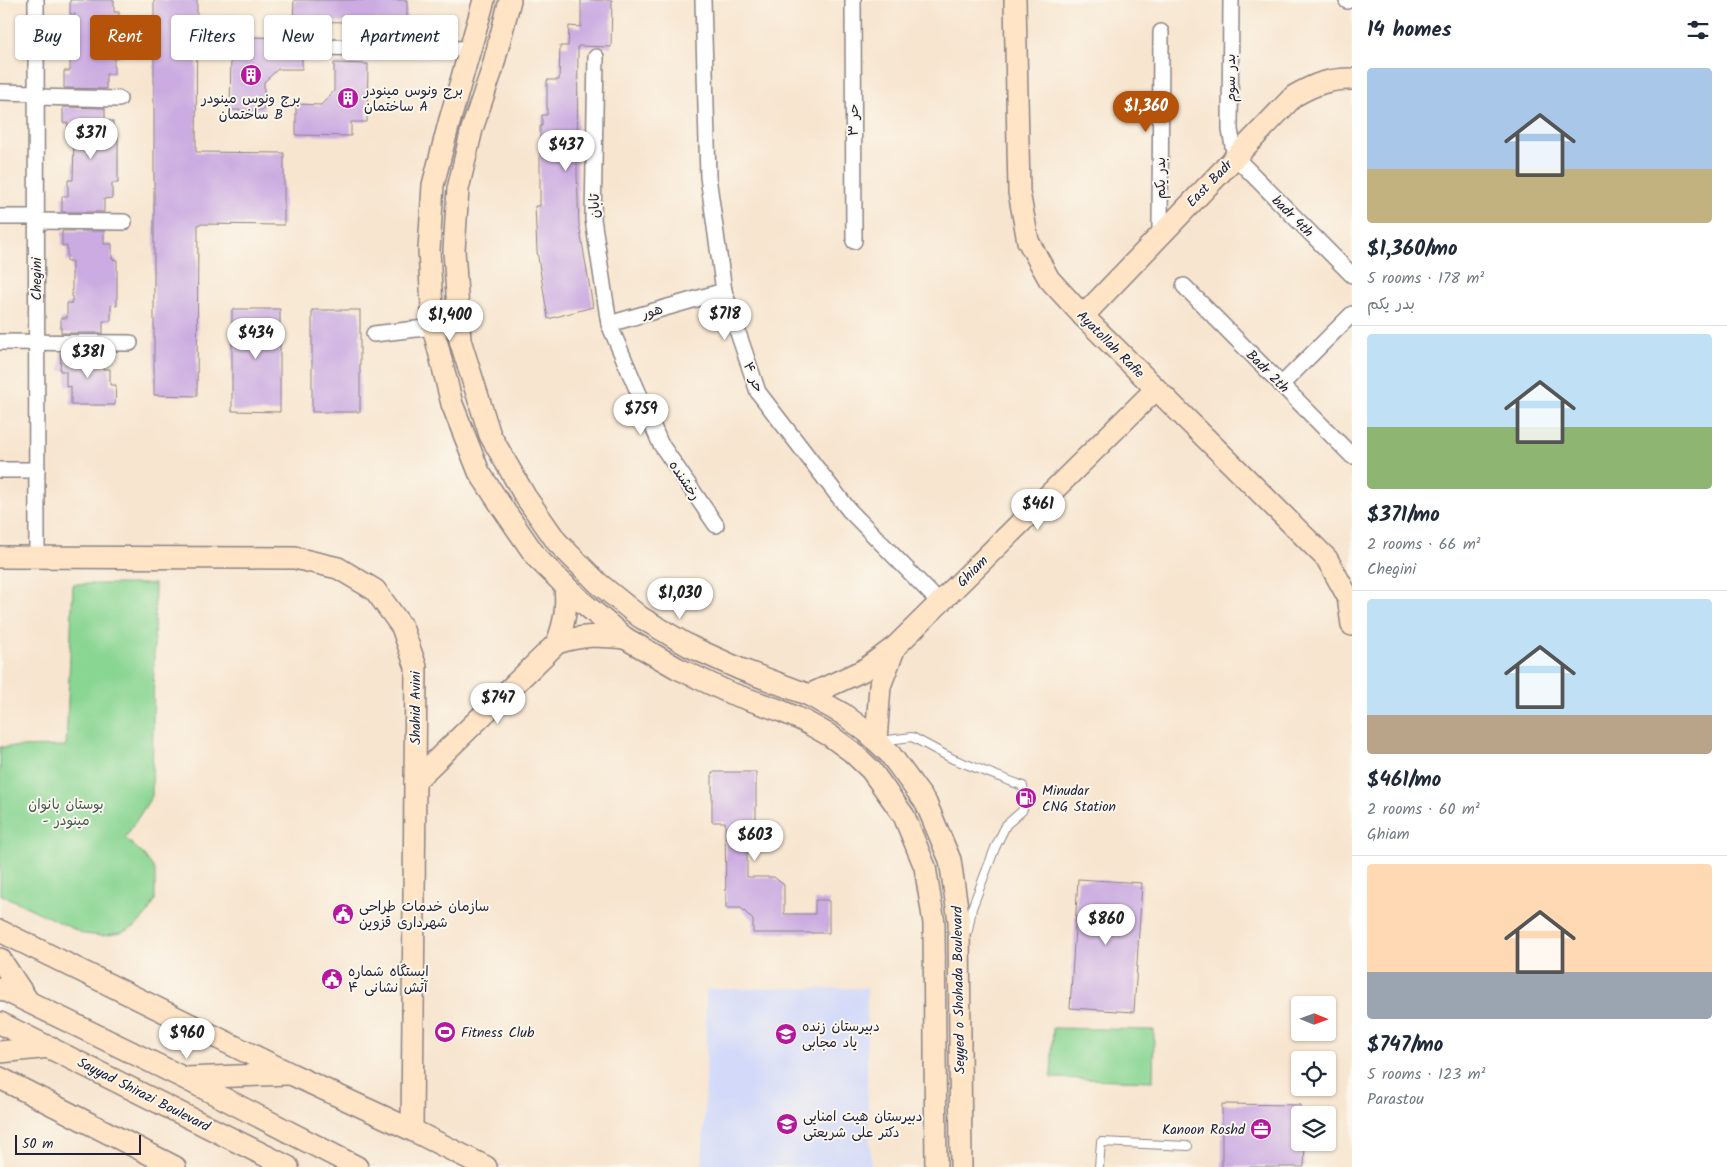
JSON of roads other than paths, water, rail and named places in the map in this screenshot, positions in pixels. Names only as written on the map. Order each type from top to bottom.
[{"type":"street","name":"Chegini","points":[[36,0],[37,558]]},
{"type":"street","name":"Seyyed o Shohada Boulevard","points":[[484,0],[433,185],[429,250],[433,320],[443,372],[452,404],[479,472],[537,558],[581,602],[625,638],[677,668],[730,693],[796,717],[829,735],[871,770],[904,816],[926,867],[934,923],[936,1167]]},
{"type":"street","name":"Seyyed o Shohada Boulevard","points":[[510,0],[492,70],[472,129],[458,188],[454,250],[460,340],[490,436],[525,496],[557,542],[598,583],[640,617],[689,646],[740,669],[809,695],[843,714],[890,754],[926,803],[950,860],[959,920],[961,1167]]},
{"type":"street","name":"حر ۴","points":[[703,0],[708,177],[724,291],[758,392],[849,510],[940,603]]},
{"type":"street","name":"حر ۳","points":[[853,0],[854,241]]},
{"type":"street","name":"Ayatollah Rafie","points":[[1015,0],[1019,192],[1028,241],[1049,279],[1082,316],[1327,559],[1348,597],[1352,625]]},
{"type":"street","name":"بدر سوم","points":[[1231,0],[1230,130],[1235,156]]},
{"type":"street","name":"بدر یکم","points":[[1160,235],[1162,32]]},
{"type":"street","points":[[332,48],[471,49]]},
{"type":"street","name":"تابان","points":[[596,57],[594,219],[608,324]]},
{"type":"street","name":"East Badr","points":[[1082,316],[1294,96],[1312,85],[1335,79],[1352,79]]},
{"type":"street","points":[[0,92],[119,99]]},
{"type":"street","name":"badr 4th","points":[[1235,156],[1352,275]]},
{"type":"street","points":[[0,217],[124,222]]},
{"type":"street","name":"Badr 2th","points":[[1184,286],[1352,456]]},
{"type":"street","name":"هور","points":[[608,324],[724,291]]},
{"type":"street","points":[[374,334],[433,320],[447,324],[454,320],[458,308]]},
{"type":"street","points":[[1281,385],[1352,314]]},
{"type":"street","name":"رخشنده","points":[[608,324],[660,443],[716,525]]},
{"type":"street","points":[[0,342],[130,343]]},
{"type":"street","points":[[443,372],[445,361],[451,356],[459,357],[466,364]]},
{"type":"street","name":"Ghiam","points":[[809,695],[864,670],[895,647],[1156,389]]},
{"type":"street","points":[[1341,445],[1352,434]]},
{"type":"street","points":[[0,470],[37,470]]},
{"type":"street","name":"Shahid Avini","points":[[0,557],[295,558],[338,568],[374,590],[402,627],[416,667],[412,1130]]},
{"type":"street","points":[[415,781],[557,643],[564,624],[566,605],[564,585]]},
{"type":"street","points":[[557,643],[579,636],[602,635],[625,638]]},
{"type":"street","name":"Ghiam","points":[[876,741],[880,686],[895,647]]},
{"type":"street","points":[[0,931],[291,1074],[412,1130],[486,1167]]},
{"type":"street","points":[[0,959],[28,1002]]},
{"type":"street","points":[[0,988],[184,1078],[357,1167]]},
{"type":"street","name":"Sayyad Shirazi Boulevard","points":[[0,1023],[285,1166]]},
{"type":"street","points":[[0,1052],[51,1047]]},
{"type":"street","points":[[184,1078],[291,1074]]},
{"type":"street","points":[[0,1078],[175,1167]]},
{"type":"lane","points":[[876,741],[912,737],[953,759],[1023,786],[1025,803],[1022,811],[1006,825],[972,908],[967,935],[960,1012]]},
{"type":"lane","points":[[1099,1167],[1101,1142],[1188,1146]]},
{"type":"place","name":"برج ونوس مینودر ساختمان B","points":[[251,75]]},
{"type":"place","name":"برج ونوس مینودر ساختمان A","points":[[348,98]]},
{"type":"place","name":"Minudar CNG Station","points":[[1026,798]]},
{"type":"place","name":"سازمان خدمات طراحی شهرداری قزوین","points":[[343,914]]},
{"type":"place","name":"ایستگاه شماره ۴ آتش نشانی","points":[[332,979]]},
{"type":"place","name":"Fitness Club","points":[[445,1032]]},
{"type":"place","name":"دبیرستان زنده یاد مجابی","points":[[786,1034]]},
{"type":"place","name":"دبیرستان هیت امنایی دکتر علی شریعتی","points":[[787,1124]]},
{"type":"place","name":"Kanoon Roshd","points":[[1261,1129]]},
{"type":"park label","name":"بوستان بانوان - مینودر","points":[[66,812]]}]
